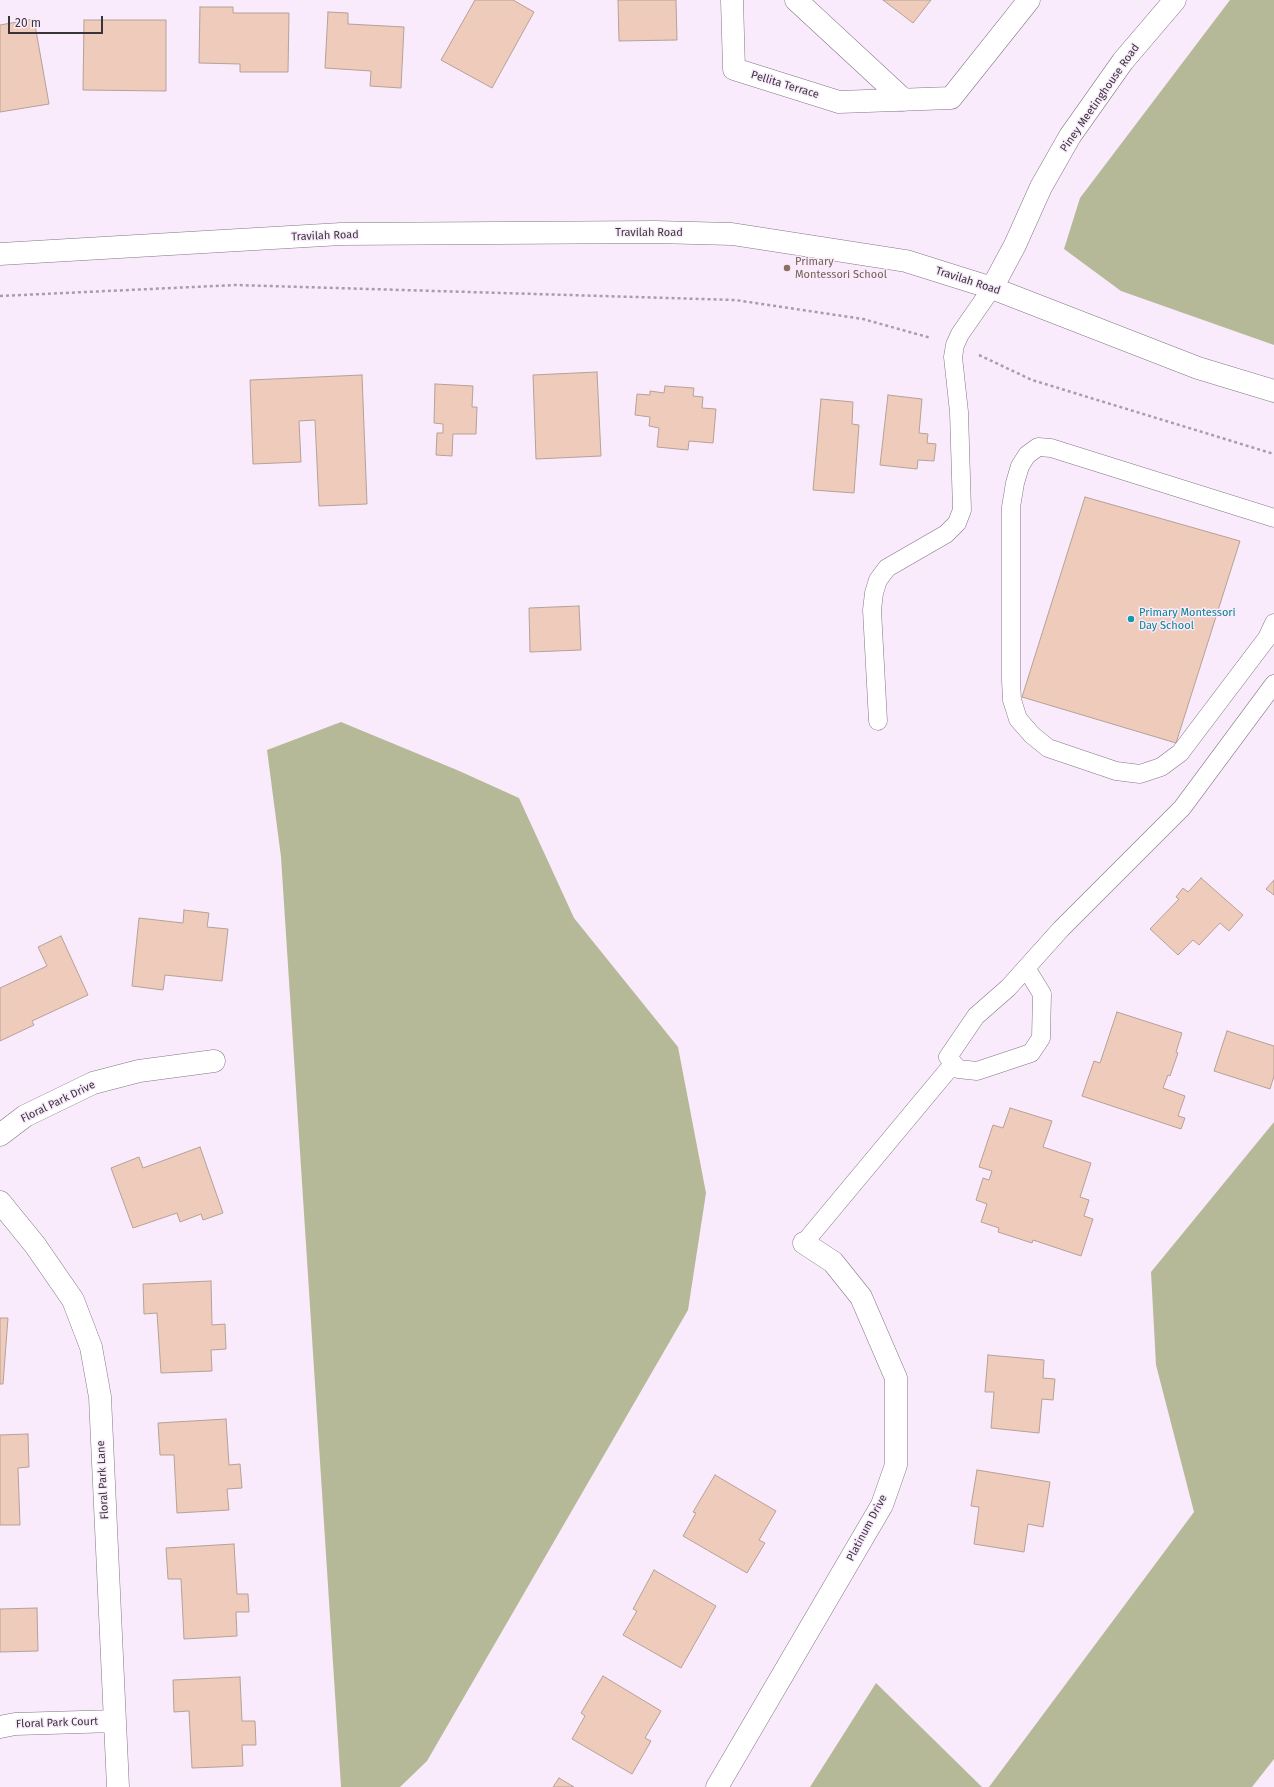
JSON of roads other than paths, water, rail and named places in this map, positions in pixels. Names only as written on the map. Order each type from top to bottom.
[{"type":"street","name":"Pellita Terrace","points":[[732,0],[734,69],[840,102],[951,98],[1030,0]]},
{"type":"street","points":[[796,0],[904,100]]},
{"type":"street","name":"Piney Meetinghouse Road","points":[[992,288],[1015,245],[1042,187],[1070,136],[1123,61],[1176,0]]},
{"type":"street","name":"Travilah Road","points":[[0,254],[341,234],[655,232],[724,234],[906,261],[992,288],[1198,368],[1274,391]]},
{"type":"street","name":"Floral Park Drive","points":[[0,1135],[25,1116],[93,1083],[139,1071],[214,1061]]},
{"type":"street","name":"Floral Park Lane","points":[[0,1202],[35,1245],[73,1300],[91,1347],[100,1397],[118,1787]]},
{"type":"street","name":"Platinum Drive","points":[[718,1787],[882,1505],[896,1465],[896,1378],[861,1298],[833,1262],[804,1242]]},
{"type":"street","name":"Floral Park Court","points":[[0,1727],[15,1724],[115,1721]]},
{"type":"lane","points":[[878,721],[872,610],[874,593],[878,580],[888,568],[946,534],[957,523],[962,510],[959,412],[953,358],[955,345],[960,334],[992,288]]},
{"type":"lane","points":[[1274,518],[1051,448],[1038,447],[1027,455],[1020,466],[1015,483],[1011,507],[1011,680],[1012,700],[1018,719],[1032,736],[1048,748],[1116,771],[1140,774],[1161,767],[1180,753],[1267,638],[1274,623]]},
{"type":"lane","points":[[1026,968],[1042,994],[1041,1038],[1031,1053],[977,1071],[958,1069],[948,1057],[976,1016],[1008,988],[1061,929],[1182,808],[1274,684]]},
{"type":"lane","points":[[804,1242],[953,1064]]},
{"type":"place","name":"Primary Montessori School","points":[[787,268]]},
{"type":"place","name":"Primary Montessori Day School","points":[[1131,619]]}]
